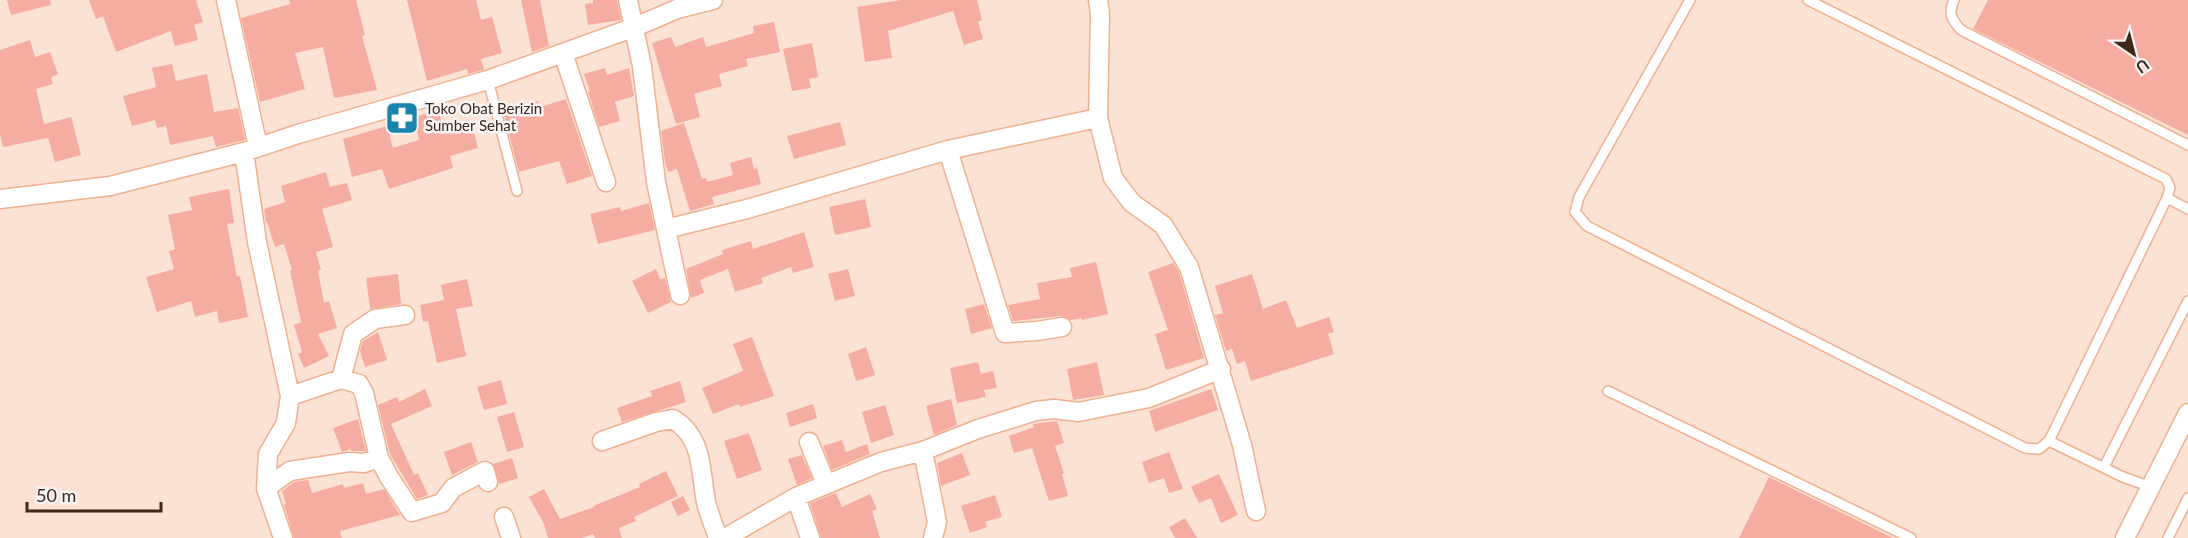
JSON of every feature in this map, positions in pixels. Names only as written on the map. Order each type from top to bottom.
[{"type":"street","points":[[226,0],[251,149],[257,242],[290,396],[286,423],[268,454],[266,488],[283,538]]},
{"type":"street","points":[[628,0],[642,66],[656,182],[680,295]]},
{"type":"street","points":[[0,199],[110,186],[251,149],[488,80],[635,27],[677,9],[713,0]]},
{"type":"street","points":[[1098,0],[1100,14],[1098,118],[1113,178],[1132,203],[1163,225],[1189,267],[1242,445],[1256,511]]},
{"type":"street","points":[[563,53],[606,182]]},
{"type":"street","points":[[666,229],[948,150],[1098,118]]},
{"type":"street","points":[[948,150],[1005,333],[1062,327]]},
{"type":"street","points":[[341,379],[354,334],[375,319],[405,315]]},
{"type":"street","points":[[725,538],[796,497],[881,462],[922,451],[978,429],[1036,411],[1054,409],[1078,412],[1149,398],[1221,369]]},
{"type":"street","points":[[290,396],[341,379],[358,384],[364,393],[379,458],[412,512],[441,503],[453,488],[485,471],[488,482]]},
{"type":"street","points":[[2125,538],[2188,413]]},
{"type":"street","points":[[602,441],[656,422],[674,419],[679,422],[698,447],[704,476],[706,503],[718,538]]},
{"type":"street","points":[[809,442],[826,484]]},
{"type":"street","points":[[922,451],[937,522],[933,538]]},
{"type":"street","points":[[266,488],[290,471],[364,463],[379,458]]},
{"type":"street","points":[[796,497],[810,538]]},
{"type":"street","points":[[504,517],[511,538]]},
{"type":"lane","points":[[1690,0],[1579,197],[1575,212],[1587,226],[2025,448],[2039,449],[2049,441],[2167,198],[2170,188],[2166,179],[1808,0]]},
{"type":"lane","points":[[1954,0],[1949,10],[1961,30],[2188,145]]},
{"type":"lane","points":[[488,80],[517,191]]},
{"type":"lane","points":[[2167,198],[2188,209]]},
{"type":"lane","points":[[2104,467],[2188,300]]},
{"type":"lane","points":[[1608,391],[1911,538]]},
{"type":"lane","points":[[2049,441],[2151,487]]},
{"type":"lane","points":[[2168,538],[2188,498]]},
{"type":"building","points":[[7,0],[50,0],[51,5],[11,15]]},
{"type":"building","points":[[89,0],[196,0],[203,22],[194,25],[198,40],[175,46],[171,31],[116,52],[103,16],[96,19]]},
{"type":"building","points":[[289,0],[356,0],[365,35],[362,36],[377,90],[334,98],[323,47],[295,53],[305,89],[260,102],[241,18],[290,4]]},
{"type":"building","points":[[407,0],[476,0],[481,20],[492,17],[502,53],[481,59],[484,70],[468,74],[467,69],[427,81]]},
{"type":"building","points":[[521,0],[540,0],[549,46],[532,52]]},
{"type":"building","points":[[593,0],[617,0],[621,20],[588,25],[585,4],[593,3]]},
{"type":"building","points":[[901,0],[977,0],[982,20],[978,22],[983,39],[964,45],[953,11],[888,31],[892,58],[865,62],[857,7]]},
{"type":"building","points":[[1988,0],[2188,0],[2188,135],[1973,29]]},
{"type":"building","points":[[774,22],[780,52],[746,59],[748,66],[719,74],[722,86],[694,94],[700,117],[676,124],[652,43],[671,37],[675,47],[703,37],[706,47],[754,33],[753,26]]},
{"type":"building","points":[[30,40],[35,57],[50,52],[58,74],[51,77],[53,84],[36,89],[44,124],[71,117],[81,155],[55,162],[48,138],[3,147],[0,134],[0,50]]},
{"type":"building","points":[[812,43],[818,77],[809,79],[811,88],[792,91],[783,49]]},
{"type":"building","points":[[172,64],[176,81],[207,74],[214,112],[238,108],[245,140],[216,147],[213,136],[170,145],[166,126],[157,128],[155,120],[132,126],[123,96],[156,87],[152,68]]},
{"type":"building","points":[[605,68],[607,75],[629,68],[634,96],[615,102],[620,121],[599,127],[584,74]]},
{"type":"building","points":[[566,99],[592,176],[567,184],[559,161],[519,172],[503,111],[538,101],[540,107]]},
{"type":"building","points":[[438,110],[444,130],[471,121],[478,148],[450,156],[453,168],[389,189],[382,169],[352,177],[343,139],[387,126],[393,148],[419,140],[414,117]]},
{"type":"building","points":[[840,122],[846,145],[794,159],[787,136]]},
{"type":"building","points":[[684,123],[702,179],[706,178],[707,182],[733,175],[730,163],[751,157],[754,169],[757,168],[761,184],[712,197],[714,204],[690,211],[677,169],[668,172],[661,131]]},
{"type":"building","points":[[326,172],[330,187],[347,183],[352,200],[322,209],[333,247],[316,252],[321,270],[318,271],[324,303],[329,301],[337,328],[318,334],[329,356],[304,368],[298,354],[302,352],[294,325],[301,322],[290,271],[292,270],[284,244],[275,247],[266,223],[264,209],[285,202],[281,186]]},
{"type":"building","points":[[229,189],[234,223],[227,224],[237,277],[240,276],[248,317],[219,323],[217,311],[195,317],[191,301],[157,312],[146,277],[174,269],[169,251],[175,249],[168,215],[192,210],[189,197]]},
{"type":"building","points":[[865,199],[871,227],[835,235],[829,207]]},
{"type":"building","points":[[649,203],[655,230],[598,244],[590,214],[620,207],[621,211]]},
{"type":"building","points":[[804,232],[814,267],[793,273],[791,267],[761,278],[763,283],[735,292],[728,269],[700,280],[704,293],[691,298],[686,269],[723,254],[722,250],[751,241],[753,249]]},
{"type":"building","points":[[1096,262],[1108,314],[1082,320],[1081,318],[1071,320],[1061,316],[1013,321],[1008,305],[1040,299],[1037,283],[1072,277],[1070,268]]},
{"type":"building","points":[[1173,263],[1179,272],[1204,358],[1166,370],[1155,334],[1168,330],[1148,272]]},
{"type":"building","points":[[656,269],[660,279],[665,278],[671,302],[648,313],[632,281]]},
{"type":"building","points":[[848,269],[855,296],[835,301],[828,274]]},
{"type":"building","points":[[398,274],[401,304],[370,309],[366,278]]},
{"type":"building","points":[[1252,274],[1263,309],[1286,300],[1297,328],[1329,317],[1334,332],[1328,334],[1334,354],[1251,381],[1245,361],[1237,364],[1232,349],[1226,351],[1215,315],[1223,313],[1215,286]]},
{"type":"building","points":[[467,279],[473,306],[456,309],[466,356],[437,363],[428,321],[423,322],[420,305],[444,300],[441,285]]},
{"type":"building","points":[[984,304],[992,328],[971,334],[965,309]]},
{"type":"building","points":[[378,332],[387,360],[365,367],[360,351],[363,341]]},
{"type":"building","points":[[752,337],[774,396],[740,407],[739,404],[713,414],[702,388],[743,371],[733,344]]},
{"type":"building","points":[[866,347],[875,375],[856,381],[848,354]]},
{"type":"building","points":[[978,362],[981,374],[993,371],[997,388],[984,390],[986,397],[957,403],[950,368]]},
{"type":"building","points":[[1097,362],[1104,395],[1073,400],[1067,369]]},
{"type":"building","points":[[501,380],[507,404],[484,410],[477,387]]},
{"type":"building","points":[[680,381],[686,402],[622,422],[617,408],[652,396],[650,391]]},
{"type":"building","points":[[425,389],[432,406],[391,424],[414,475],[418,473],[428,495],[417,499],[390,454],[378,405],[397,397],[399,402]]},
{"type":"building","points":[[1211,389],[1218,410],[1155,432],[1149,411]]},
{"type":"building","points":[[951,399],[957,425],[934,435],[926,406]]},
{"type":"building","points":[[813,404],[817,418],[790,427],[786,413]]},
{"type":"building","points":[[885,405],[894,435],[871,443],[862,412]]},
{"type":"building","points":[[514,412],[524,447],[507,452],[497,417]]},
{"type":"building","points":[[358,419],[366,451],[351,451],[351,449],[342,452],[333,428]]},
{"type":"building","points":[[1057,421],[1064,443],[1055,446],[1064,473],[1062,474],[1068,496],[1049,501],[1032,448],[1014,453],[1009,436],[1034,427],[1033,424]]},
{"type":"building","points":[[749,433],[762,470],[737,479],[724,441]]},
{"type":"building","points":[[842,440],[846,452],[867,444],[870,454],[832,470],[823,446]]},
{"type":"building","points":[[471,442],[478,462],[452,475],[444,452]]},
{"type":"building","points":[[1169,452],[1183,489],[1169,493],[1164,478],[1149,483],[1142,462]]},
{"type":"building","points":[[962,453],[970,475],[941,486],[937,463]]},
{"type":"building","points":[[802,455],[812,478],[797,485],[788,459]]},
{"type":"building","points":[[512,458],[518,478],[499,484],[493,464]]},
{"type":"building","points":[[666,471],[678,496],[634,517],[636,521],[619,528],[622,538],[595,538],[593,534],[582,538],[548,538],[544,524],[529,497],[544,489],[560,519],[640,487],[639,484]]},
{"type":"building","points":[[1219,474],[1238,515],[1221,523],[1211,498],[1199,503],[1191,487]]},
{"type":"building","points":[[1769,477],[1893,538],[1739,538]]},
{"type":"building","points":[[308,480],[312,493],[343,484],[344,488],[363,483],[366,494],[384,489],[400,515],[340,531],[342,538],[294,538],[282,491],[294,482]]},
{"type":"building","points":[[836,493],[842,507],[870,494],[877,509],[872,511],[880,538],[821,538],[810,503]]},
{"type":"building","points":[[995,495],[1002,517],[985,522],[987,527],[970,533],[961,506]]},
{"type":"building","points":[[683,496],[690,510],[678,516],[671,502]]},
{"type":"building","points":[[1185,518],[1197,538],[1175,538],[1169,527]]},
{"type":"place","name":"Toko Obat Berizin Sumber Sehat","points":[[402,118]]}]
